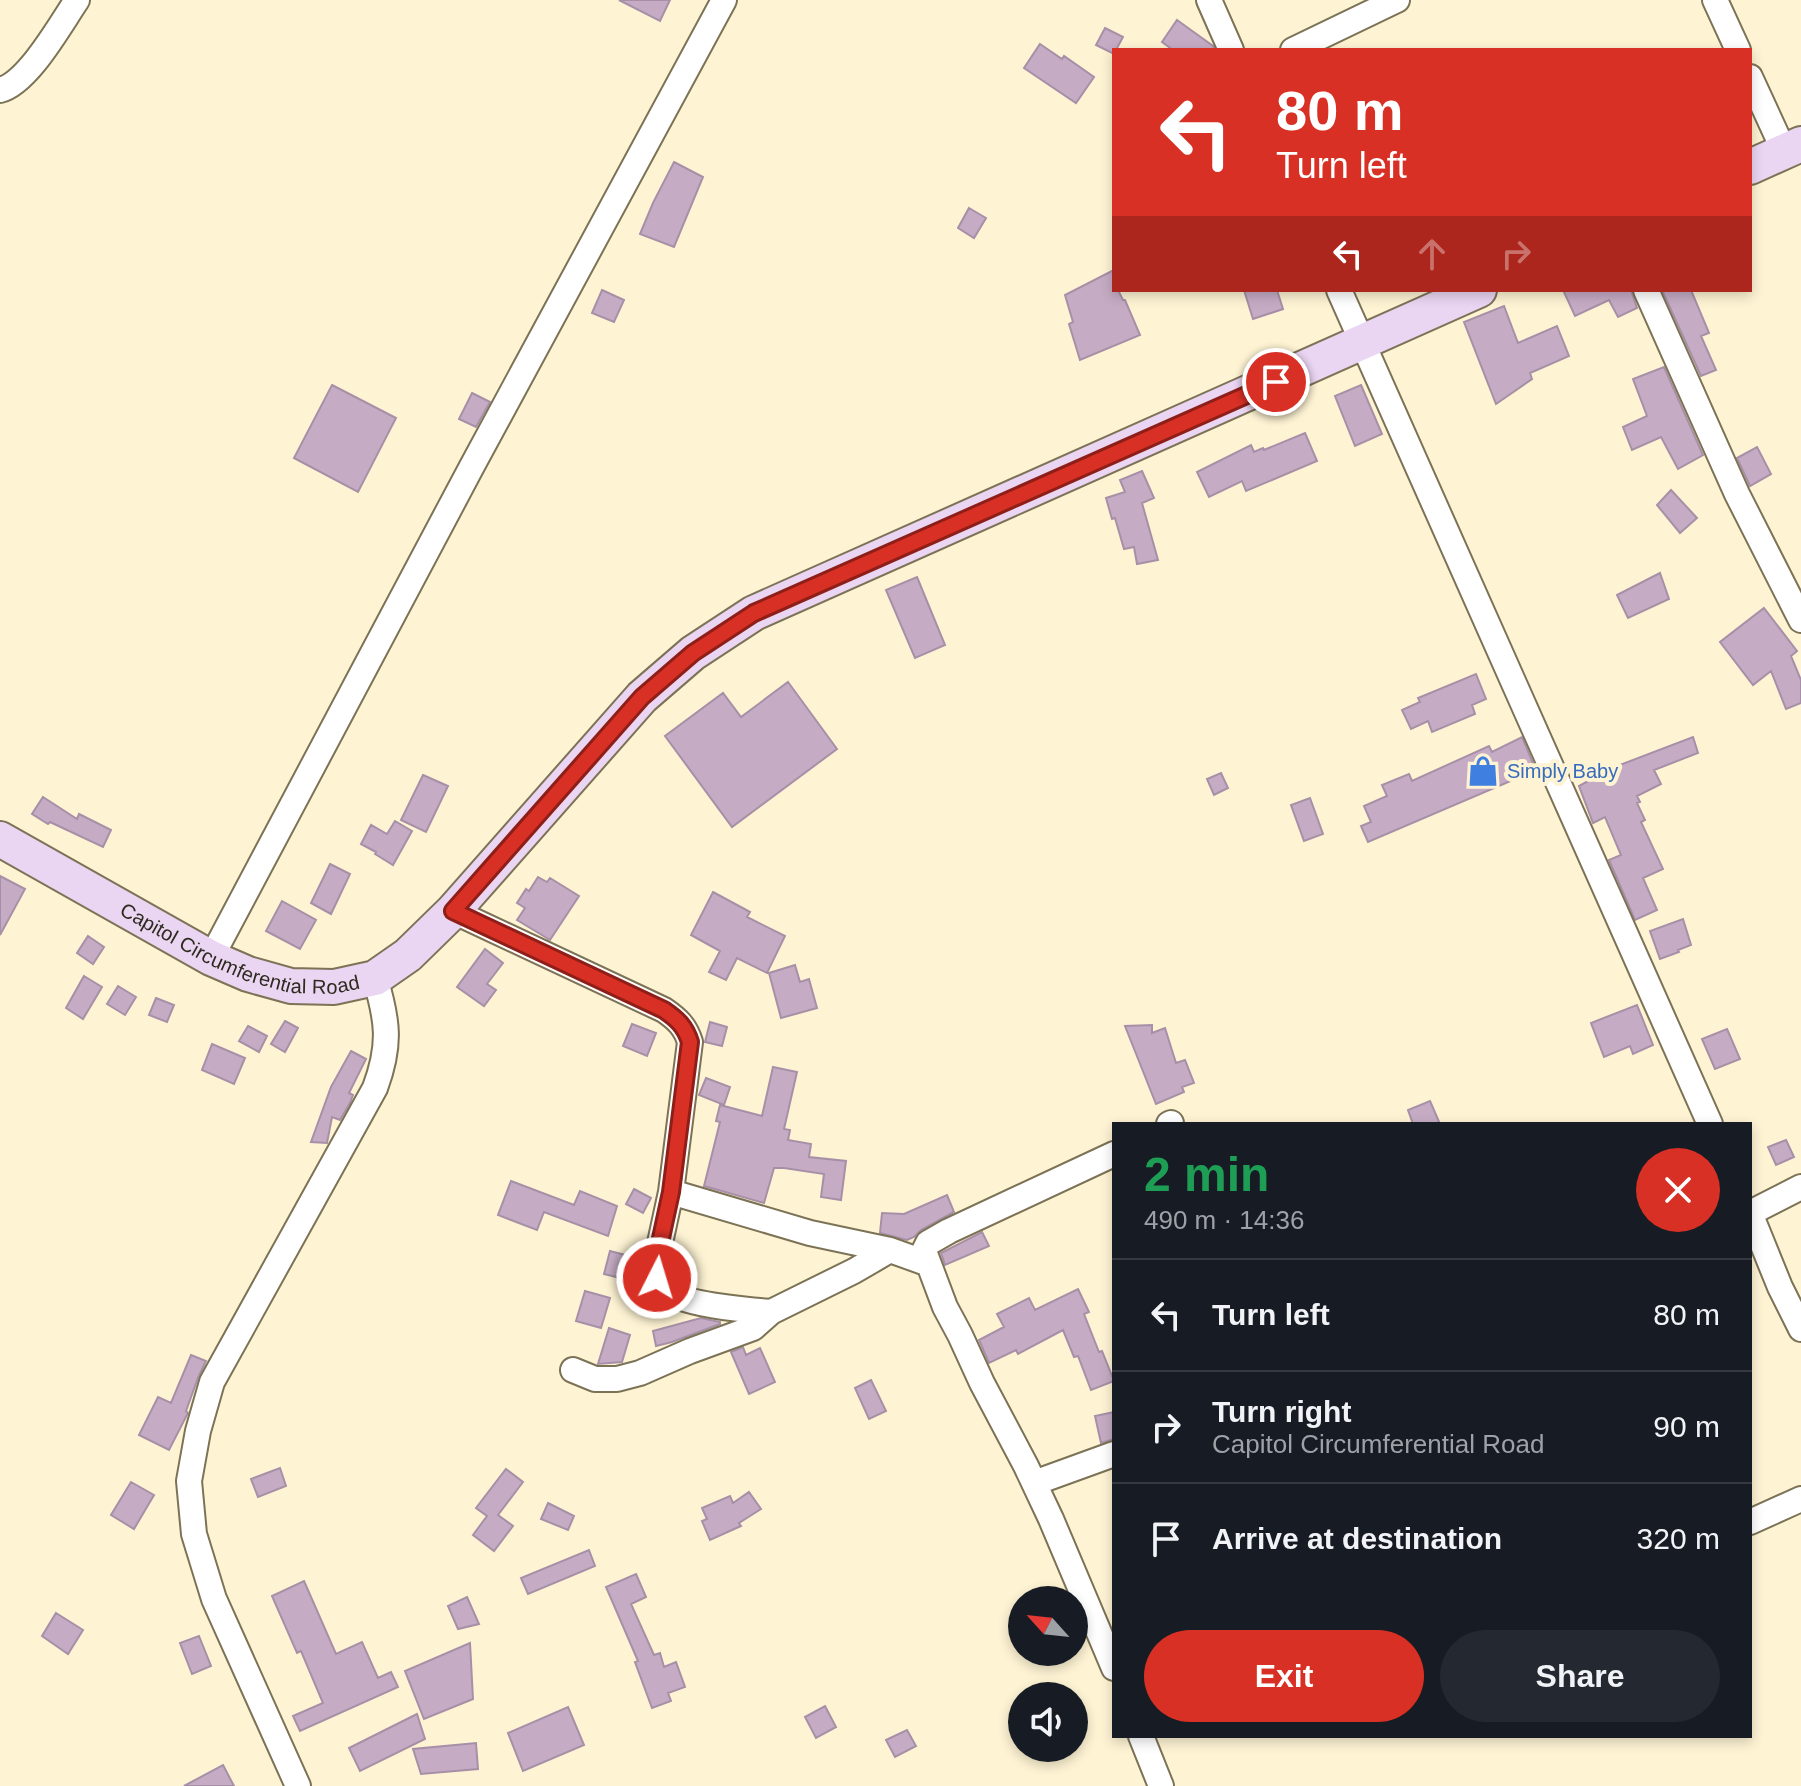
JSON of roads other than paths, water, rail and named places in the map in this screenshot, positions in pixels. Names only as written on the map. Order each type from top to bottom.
[{"type":"main road","points":[[1752,166],[1792,148]]},
{"type":"main road","name":"Capitol Circumferential Road","points":[[0,839],[211,958],[248,974],[291,986],[334,987],[375,978],[408,955],[453,911],[642,697],[693,653],[754,613],[1475,292]]},
{"type":"street","points":[[0,90],[14,85],[35,61],[77,0]]},
{"type":"street","points":[[211,958],[724,0]]},
{"type":"street","points":[[1209,0],[1230,48]]},
{"type":"street","points":[[1297,48],[1397,0]]},
{"type":"street","points":[[1715,0],[1737,48]]},
{"type":"street","points":[[1752,80],[1792,148]]},
{"type":"street","points":[[1340,292],[1709,1122]]},
{"type":"street","points":[[1647,292],[1737,494],[1801,620]]},
{"type":"street","points":[[453,911],[664,1010],[687,1031],[690,1042],[671,1192],[655,1266],[657,1278],[667,1291],[685,1299],[771,1312]]},
{"type":"street","points":[[298,1786],[214,1599],[194,1534],[189,1481],[198,1431],[212,1382],[375,1088],[387,1048],[383,1004],[375,978]]},
{"type":"street","points":[[1112,1155],[924,1247],[945,1307],[1034,1483],[1112,1663]]},
{"type":"street","points":[[1752,1212],[1801,1187]]},
{"type":"street","points":[[671,1192],[810,1233],[890,1250],[929,1264]]},
{"type":"street","points":[[1752,1218],[1801,1329]]},
{"type":"street","points":[[573,1370],[595,1379],[617,1379],[640,1373],[753,1328],[771,1312],[890,1250]]},
{"type":"street","points":[[1034,1483],[1112,1455]]},
{"type":"street","points":[[1752,1521],[1801,1499]]},
{"type":"street","points":[[1142,1738],[1161,1786]]},
{"type":"place","name":"Simply Baby","points":[[1483,771]]}]
